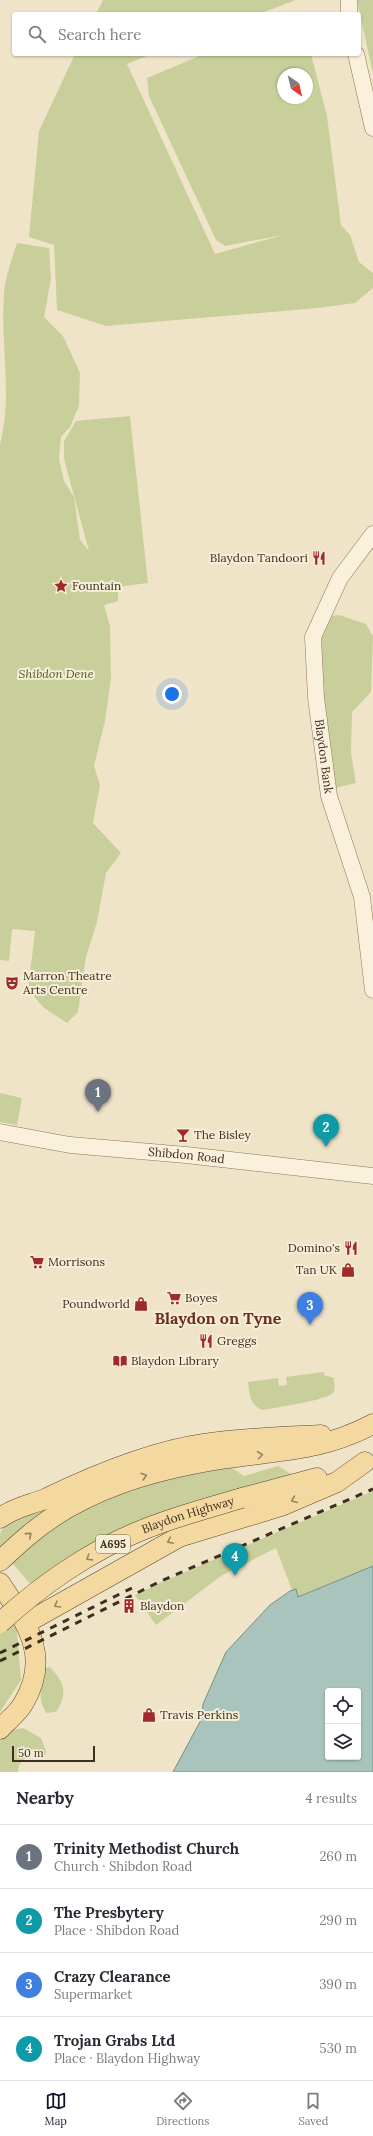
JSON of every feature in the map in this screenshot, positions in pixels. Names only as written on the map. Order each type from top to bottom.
[{"type":"main road","points":[[0,1561],[30,1534],[60,1513],[91,1496],[124,1482],[225,1450],[328,1434],[352,1435],[373,1424]]},
{"type":"main road","points":[[0,1518],[10,1511],[30,1503],[43,1500],[92,1478],[139,1460],[202,1444],[225,1450]]},
{"type":"main road","points":[[26,1623],[179,1537],[281,1506],[337,1482],[369,1460]]},
{"type":"main road","name":"Blaydon Highway","points":[[0,1623],[58,1577],[105,1548],[140,1531],[242,1498],[300,1483],[369,1460]]},
{"type":"main road","points":[[0,1502],[30,1503]]},
{"type":"main road","points":[[0,1583],[26,1623],[34,1643],[33,1683],[23,1705],[0,1729]]},
{"type":"street","points":[[348,0],[349,12]]},
{"type":"street","points":[[356,56],[373,128]]},
{"type":"street","name":"Blaydon Bank","points":[[373,534],[340,578],[313,638],[316,698],[329,796],[362,897],[373,990]]},
{"type":"street","name":"Shibdon Road","points":[[0,1132],[70,1145],[186,1155],[373,1176]]},
{"type":"green space","points":[[103,0],[296,0],[264,12],[97,12]]},
{"type":"green space","points":[[357,0],[373,0],[373,74],[361,18],[361,12],[360,12]]},
{"type":"green space","points":[[74,56],[147,56],[127,64],[215,254],[283,235],[225,246],[216,240],[149,96],[147,78],[199,56],[312,56],[327,116],[341,225],[350,235],[359,262],[373,273],[373,288],[355,303],[318,308],[106,326],[57,310],[54,245],[29,237],[39,131]]},
{"type":"green space","name":"Shibdon Dene","points":[[17,243],[49,248],[51,279],[44,317],[63,336],[80,373],[79,406],[70,427],[61,437],[59,459],[64,481],[74,497],[80,540],[89,551],[64,459],[64,441],[76,421],[130,416],[148,583],[101,589],[118,592],[118,601],[104,605],[110,626],[111,678],[105,721],[94,766],[100,785],[93,823],[121,853],[106,873],[97,922],[86,957],[78,1012],[67,1023],[44,1008],[28,990],[35,931],[12,929],[9,961],[0,960],[0,444],[6,407],[3,313],[7,275]]},
{"type":"green space","points":[[339,615],[366,624],[373,636],[371,692],[352,712],[351,753],[356,783],[335,788],[324,717],[322,637],[332,616]]},
{"type":"green space","points":[[0,1093],[22,1098],[17,1125],[0,1122]]},
{"type":"green space","points":[[324,1372],[324,1375],[334,1378],[334,1390],[329,1396],[262,1410],[252,1402],[248,1382],[278,1378],[279,1386],[287,1385],[286,1377]]},
{"type":"green space","points":[[228,1465],[244,1476],[278,1466],[291,1474],[294,1479],[255,1487],[33,1587],[11,1562],[66,1518],[104,1498],[145,1484]]},
{"type":"green space","points":[[373,1491],[373,1566],[298,1597],[292,1590],[276,1548],[221,1576],[156,1625],[135,1595],[162,1582]]},
{"type":"green space","points":[[56,1507],[0,1550],[0,1534],[9,1522],[24,1515]]},
{"type":"green space","points":[[14,1620],[17,1633],[21,1680],[0,1712],[0,1634]]},
{"type":"green space","points":[[50,1667],[62,1684],[63,1694],[60,1706],[56,1712],[46,1713],[41,1702],[41,1685],[44,1668]]},
{"type":"green space","points":[[23,1728],[41,1738],[46,1751],[45,1756],[32,1749],[19,1765],[18,1772],[0,1772],[0,1741],[12,1730]]},
{"type":"water","points":[[373,1566],[373,1772],[173,1772],[202,1718],[203,1704],[226,1652],[270,1605],[290,1591],[296,1589],[298,1597]]},
{"type":"railway","points":[[0,1661],[161,1581],[373,1489]]},
{"type":"railway","points":[[0,1653],[136,1586]]},
{"type":"place","name":"Blaydon Tandoori","points":[[319,558]]},
{"type":"place","name":"Fountain","points":[[61,586]]},
{"type":"place","name":"Marron Theatre Arts Centre","points":[[12,983]]},
{"type":"place","name":"Trinity Methodist Church","points":[[98,1112]]},
{"type":"place","name":"The Bisley","points":[[183,1135]]},
{"type":"place","name":"The Presbytery","points":[[326,1147]]},
{"type":"place","name":"Domino's","points":[[351,1248]]},
{"type":"place","name":"Morrisons","points":[[37,1262]]},
{"type":"place","name":"Tan UK","points":[[348,1270]]},
{"type":"place","name":"Boyes","points":[[174,1298]]},
{"type":"place","name":"Poundworld","points":[[141,1304]]},
{"type":"place","name":"Crazy Clearance","points":[[310,1325]]},
{"type":"place","name":"Greggs","points":[[206,1341]]},
{"type":"place","name":"Blaydon Library","points":[[120,1361]]},
{"type":"place","name":"Trojan Grabs Ltd","points":[[235,1576]]},
{"type":"place","name":"Blaydon","points":[[129,1606]]},
{"type":"place","name":"Travis Perkins","points":[[149,1715]]},
{"type":"district","name":"Blaydon on Tyne","points":[[218,1318]]}]
